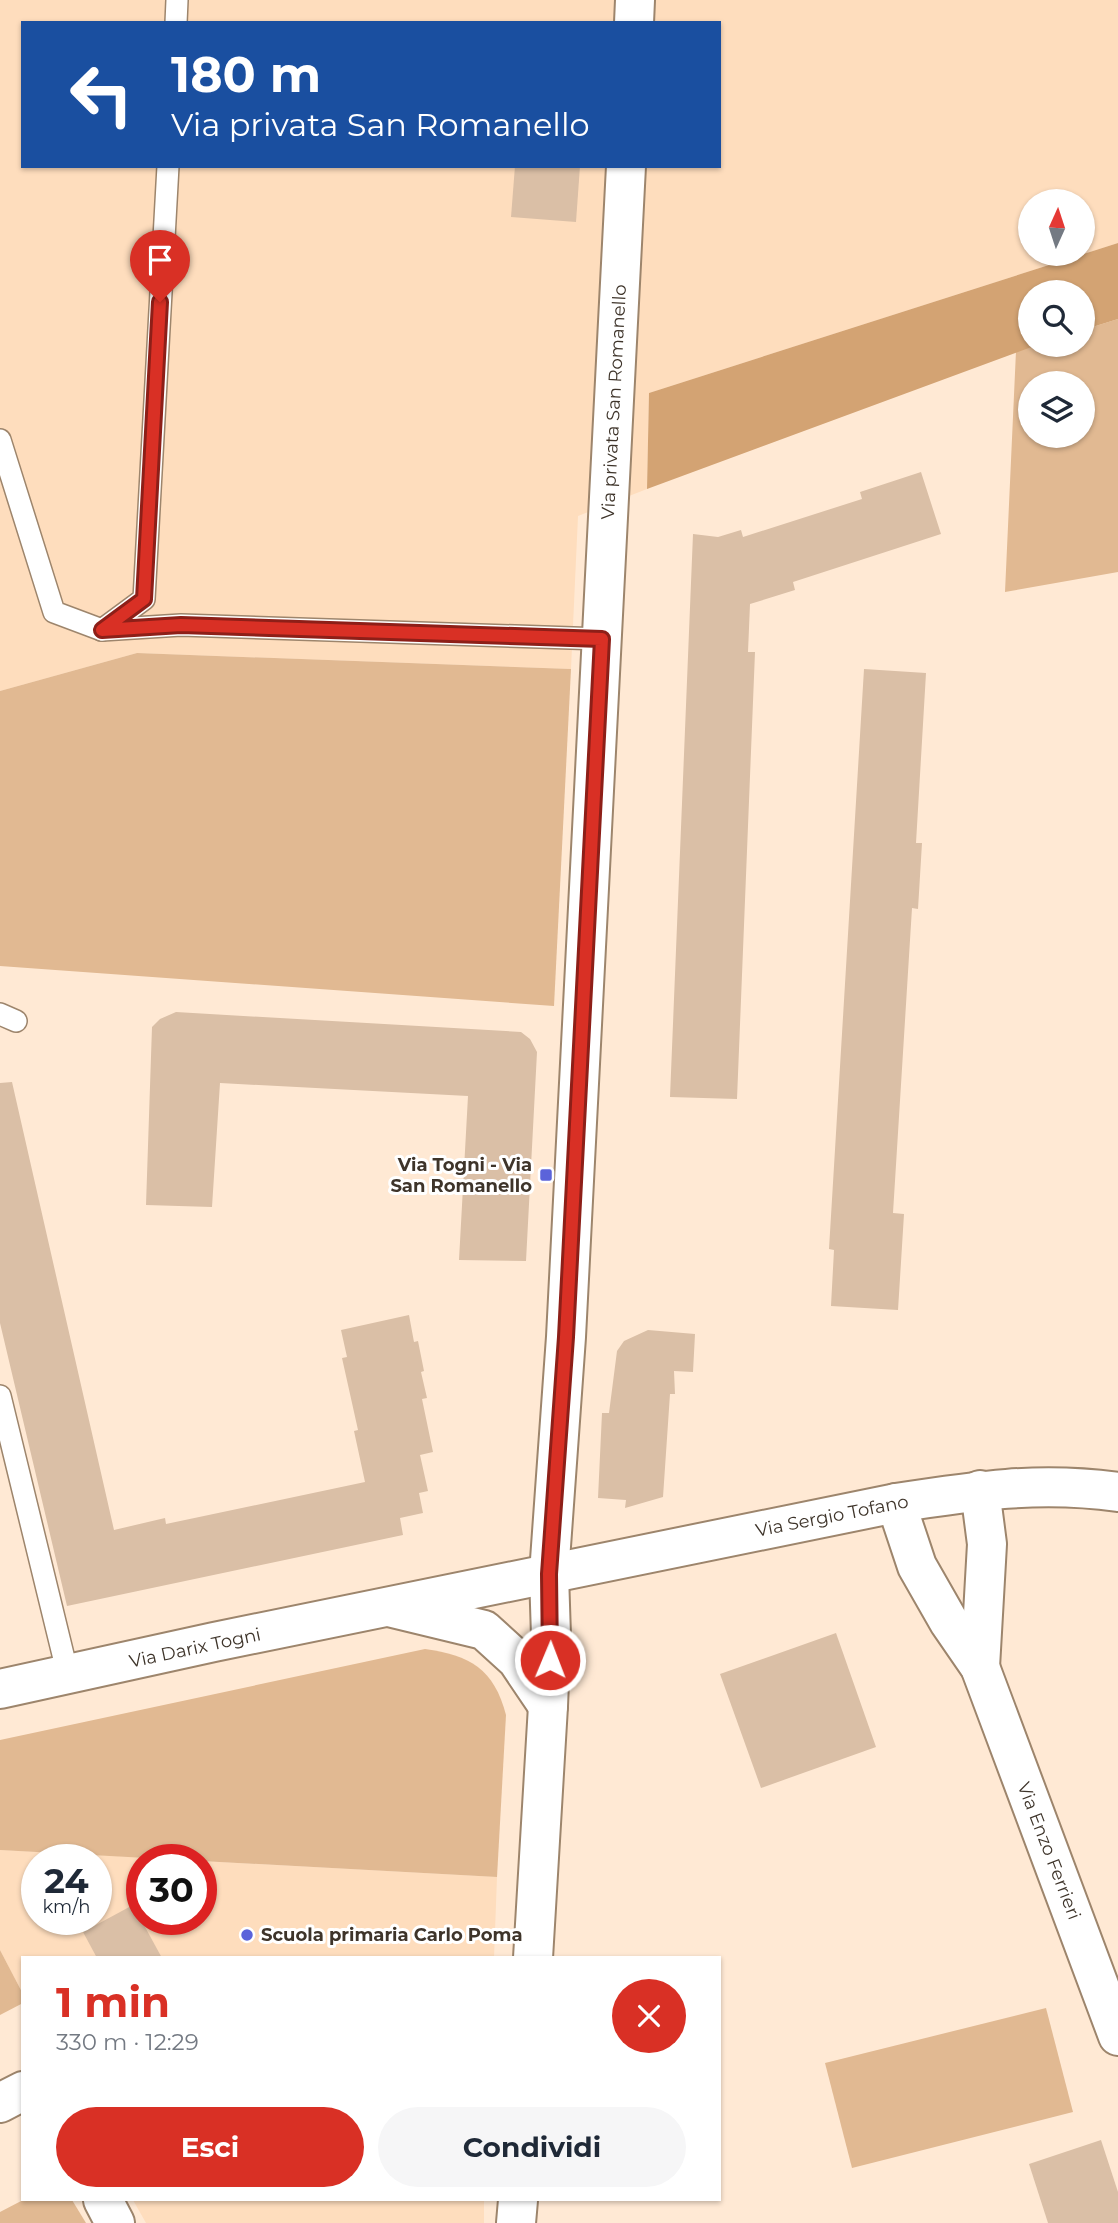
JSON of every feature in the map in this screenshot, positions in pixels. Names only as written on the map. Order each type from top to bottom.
[{"type":"street","points":[[634,21],[635,0]]},
{"type":"street","name":"Via privata San Romanello","points":[[533,1956],[551,1636],[549,1574],[566,1337],[626,168]]},
{"type":"street","name":"Via Sergio Tofano","points":[[549,1574],[896,1503],[980,1490],[1041,1485],[1118,1492]]},
{"type":"street","name":"Via Enzo Ferrieri","points":[[980,1490],[987,1544],[980,1667]]},
{"type":"street","name":"Via Enzo Ferrieri","points":[[896,1503],[918,1566],[949,1622],[980,1667],[1118,2035]]},
{"type":"street","name":"Via Darix Togni","points":[[0,1689],[549,1574]]},
{"type":"street","name":"Via Darix Togni","points":[[389,1607],[484,1630],[517,1660],[548,1706]]},
{"type":"street","points":[[0,2103],[21,2092]]},
{"type":"street","points":[[104,2201],[115,2223]]},
{"type":"street","points":[[516,2223],[518,2201]]},
{"type":"lane","points":[[176,21],[177,0]]},
{"type":"lane","points":[[102,630],[144,599],[168,168]]},
{"type":"lane","points":[[0,440],[54,612],[102,630],[181,625],[602,639]]},
{"type":"lane","points":[[0,1396],[68,1675]]},
{"type":"shaded area","points":[[0,0],[1118,0],[1118,243],[1096,250],[1096,189],[1018,189],[1018,266],[1046,266],[649,393],[647,489],[578,516],[571,669],[137,653],[0,691]]},
{"type":"shaded area","points":[[1118,243],[1118,319],[1095,326],[1095,280],[1018,280],[1018,352],[647,489],[649,393],[1046,266],[1096,266],[1096,250]]},
{"type":"shaded area","points":[[1118,319],[1118,572],[1005,592],[1016,351],[1018,357],[1095,357],[1095,326]]},
{"type":"shaded area","points":[[137,653],[571,669],[554,1006],[0,966],[0,691]]},
{"type":"shaded area","points":[[425,1649],[455,1655],[467,1660],[487,1675],[495,1686],[506,1715],[497,1877],[217,1862],[217,1844],[126,1844],[126,1857],[112,1856],[112,1844],[21,1844],[21,1851],[0,1850],[0,1740]]},
{"type":"shaded area","name":"Scuola primaria Carlo Poma","points":[[0,1850],[21,1851],[21,1935],[112,1935],[112,1856],[126,1856],[126,1935],[217,1935],[217,1862],[497,1877],[494,1956],[21,1956],[21,1990],[0,1950]]},
{"type":"shaded area","points":[[0,1950],[21,1990],[21,2004],[0,2015]]},
{"type":"shaded area","points":[[1046,2008],[1073,2112],[852,2168],[825,2063]]},
{"type":"shaded area","points":[[21,2201],[73,2201],[86,2223],[0,2223],[0,2212]]},
{"type":"shaded area","points":[[134,2201],[484,2201],[484,2223],[146,2223]]},
{"type":"building","points":[[515,168],[580,168],[576,222],[511,217]]},
{"type":"building","points":[[921,472],[941,534],[793,582],[795,590],[750,604],[748,652],[755,652],[737,1099],[670,1097],[693,534],[718,537],[741,530],[743,537],[862,499],[860,492]]},
{"type":"building","points":[[864,669],[926,673],[916,843],[922,843],[918,909],[912,908],[893,1213],[904,1214],[898,1310],[831,1306],[834,1250],[829,1249]]},
{"type":"building","points":[[176,1012],[521,1032],[530,1039],[537,1052],[526,1261],[459,1260],[468,1096],[220,1083],[212,1207],[146,1205],[152,1027],[160,1019]]},
{"type":"building","points":[[12,1082],[114,1530],[165,1518],[166,1524],[365,1482],[354,1431],[358,1430],[342,1358],[347,1357],[341,1330],[409,1315],[414,1342],[418,1341],[424,1371],[421,1372],[427,1398],[422,1399],[433,1452],[420,1455],[428,1491],[419,1493],[423,1513],[400,1518],[403,1535],[67,1606],[0,1323],[0,1083]]},
{"type":"building","points":[[648,1330],[695,1334],[693,1372],[674,1371],[675,1394],[670,1394],[663,1497],[625,1508],[626,1500],[598,1498],[602,1413],[609,1413],[617,1351],[624,1341]]},
{"type":"building","points":[[836,1633],[876,1747],[761,1788],[720,1674]]},
{"type":"building","points":[[126,1909],[126,1935],[149,1935],[161,1956],[96,1956],[85,1935],[112,1935],[112,1916]]},
{"type":"building","points":[[1101,2140],[1118,2192],[1118,2223],[1048,2223],[1029,2164]]},
{"type":"place","name":"Via Togni - Via San Romanello","points":[[546,1175]]},
{"type":"place","name":"Scuola primaria Carlo Poma","points":[[247,1935]]},
{"type":"route","points":[[160,302],[144,599],[102,630],[181,625],[602,639],[566,1337],[549,1574],[550,1660]]}]
